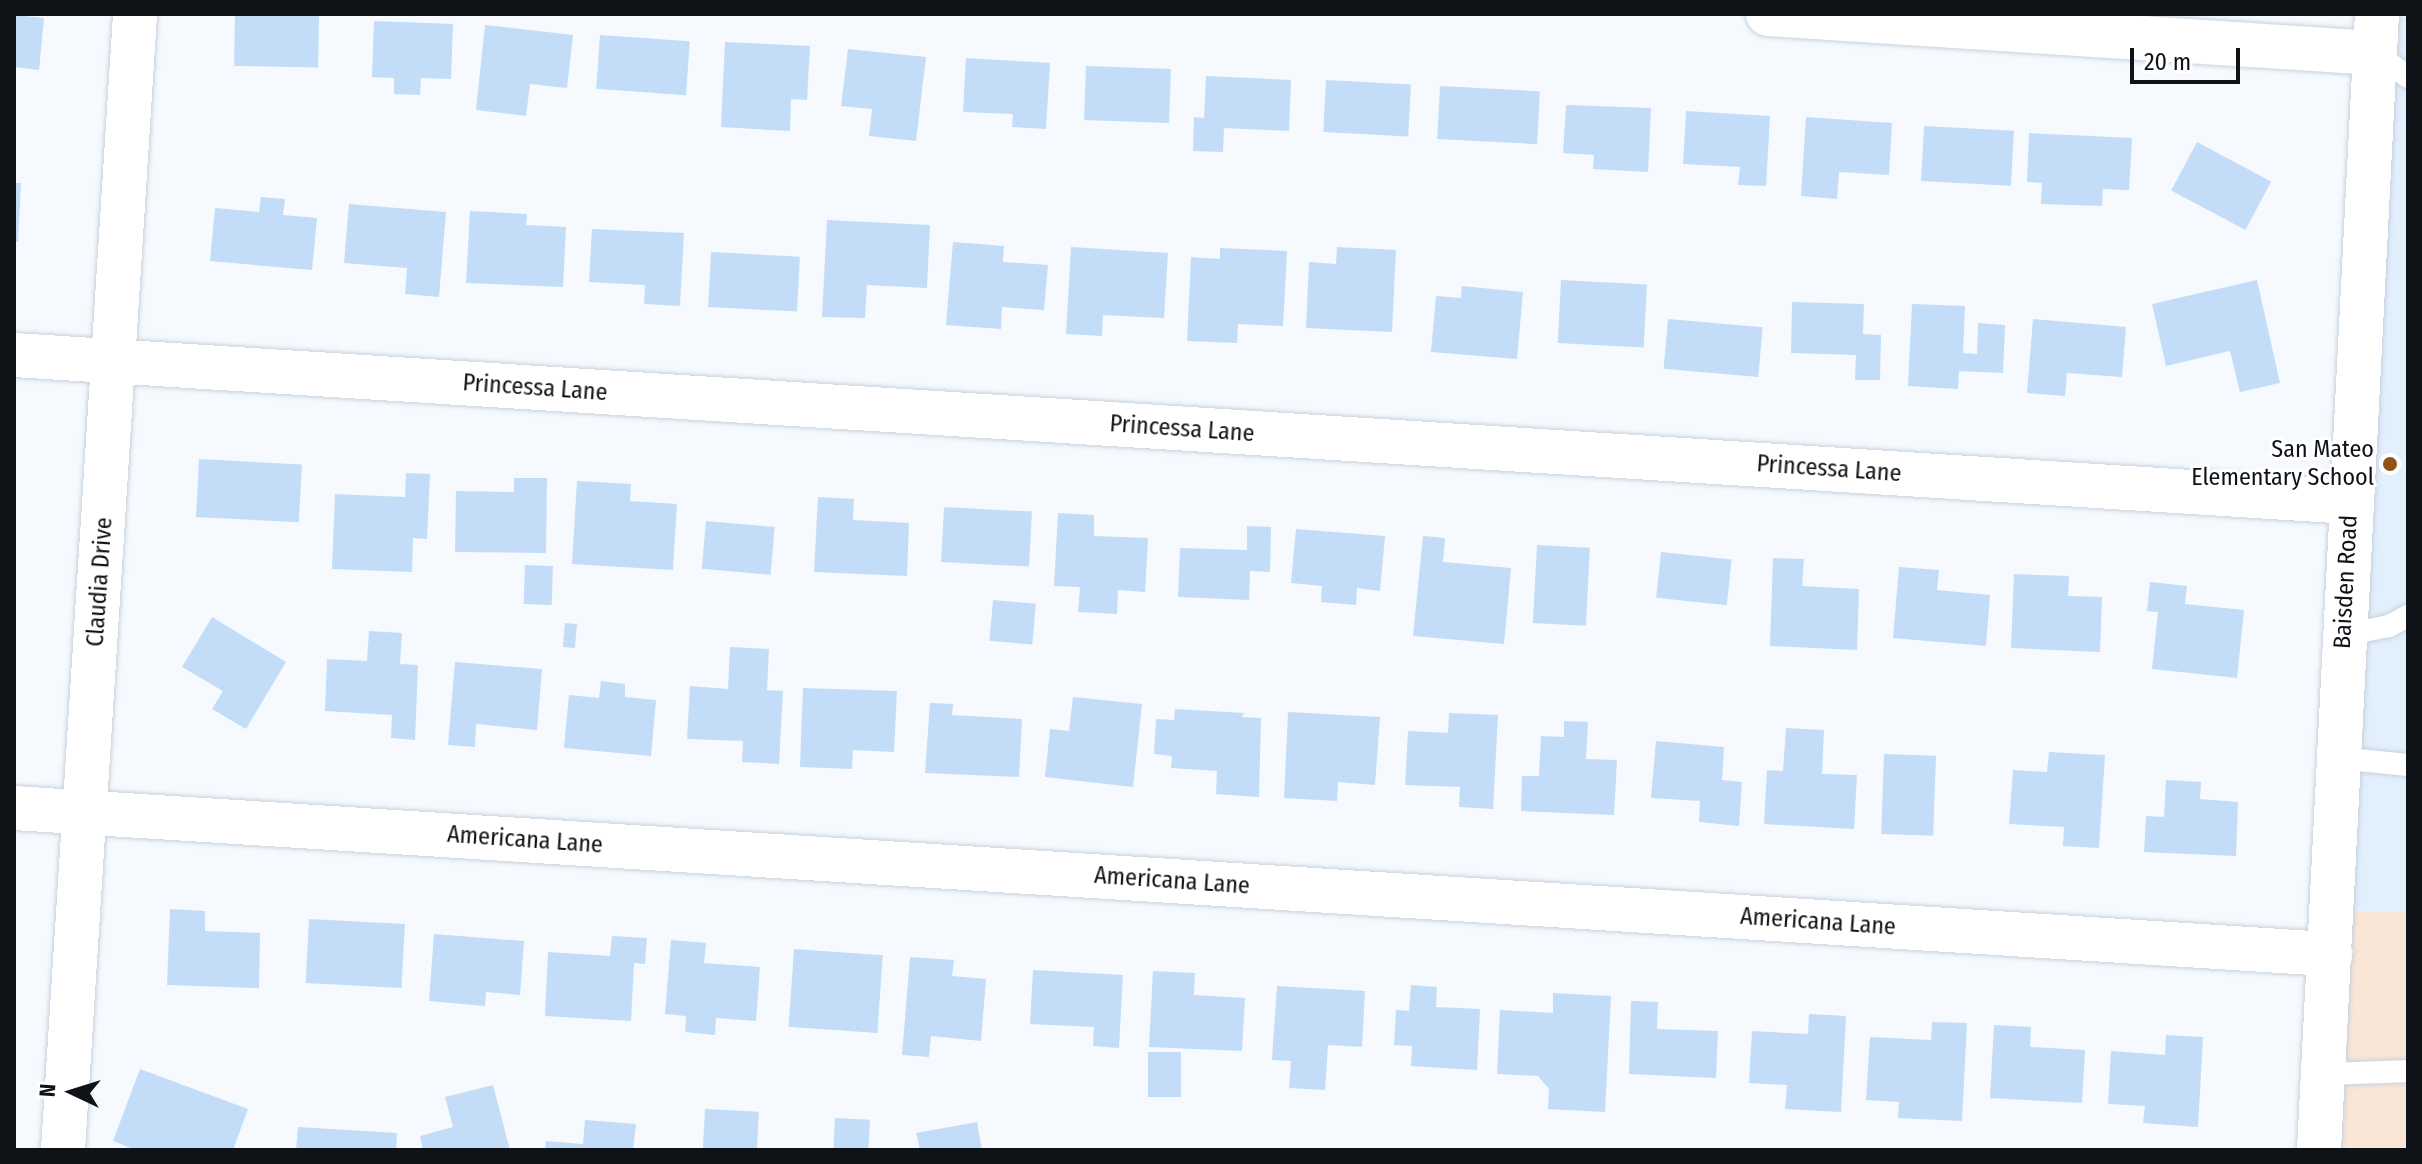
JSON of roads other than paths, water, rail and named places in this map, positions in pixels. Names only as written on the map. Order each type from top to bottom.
[{"type":"street","name":"Claudia Drive","points":[[63,1150],[135,14]]},
{"type":"street","points":[[1768,14],[2387,48]]},
{"type":"street","name":"Baisden Road","points":[[2319,1150],[2350,502],[2387,48]]},
{"type":"street","name":"Princessa Lane","points":[[14,355],[2350,502]]},
{"type":"street","name":"Americana Lane","points":[[14,808],[2330,954]]},
{"type":"lane","points":[[2343,635],[2389,626],[2408,616]]},
{"type":"lane","points":[[2338,758],[2408,765]]},
{"type":"lane","points":[[2323,1074],[2408,1071]]},
{"type":"place","name":"San Mateo Elementary School","points":[[2390,464]]}]
